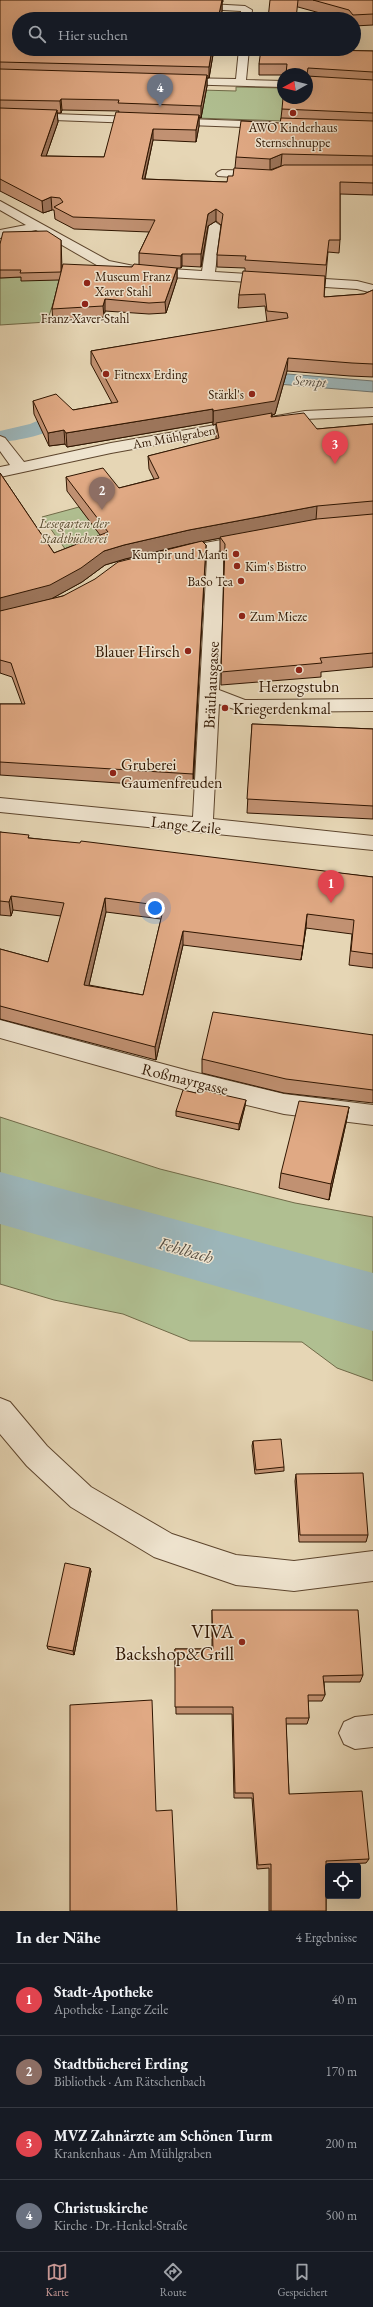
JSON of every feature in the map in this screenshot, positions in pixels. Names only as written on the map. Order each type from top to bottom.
[{"type":"street","points":[[177,5],[241,8],[247,10],[247,12]]},
{"type":"street","points":[[241,82],[243,56]]},
{"type":"street","points":[[165,80],[277,84]]},
{"type":"street","points":[[0,115],[280,125]]},
{"type":"street","points":[[222,174],[272,176],[276,173]]},
{"type":"street","points":[[0,205],[105,264],[139,271],[357,285],[373,289]]},
{"type":"street","points":[[1,235],[36,224],[49,217]]},
{"type":"street","points":[[205,276],[215,226]]},
{"type":"street","points":[[204,262],[205,276]]},
{"type":"street","name":"Am Mühlgraben","points":[[0,472],[111,448],[305,415],[373,412]]},
{"type":"street","points":[[3,445],[20,467]]},
{"type":"street","points":[[160,557],[206,547],[266,537]]},
{"type":"street","name":"Bräuhausgasse","points":[[203,826],[211,694],[215,557],[206,547]]},
{"type":"street","points":[[211,694],[243,706],[373,705]]},
{"type":"street","name":"Lange Zeile","points":[[0,805],[373,843]]},
{"type":"street","name":"Roßmayrgasse","points":[[0,1029],[190,1081],[284,1104],[373,1115]]},
{"type":"street","points":[[0,1412],[37,1456],[81,1497],[165,1546],[236,1570],[294,1576],[373,1566]]},
{"type":"green space","points":[[236,87],[277,88],[277,104],[308,104],[313,122],[196,118],[201,90],[236,91]]},
{"type":"green space","points":[[62,276],[47,322],[0,325],[0,278]]},
{"type":"green space","name":"Lesegarten der Stadtbücherei","points":[[79,507],[107,543],[71,557],[42,517]]},
{"type":"green space","points":[[0,1117],[160,1169],[295,1203],[373,1217],[373,1381],[337,1368],[302,1342],[190,1341],[123,1314],[54,1300],[0,1284]]},
{"type":"water","points":[[251,371],[373,381],[373,392],[254,382]]},
{"type":"building","points":[[0,0],[222,0],[219,12],[12,12],[12,56],[211,56],[209,67],[0,62]]},
{"type":"building","points":[[270,0],[298,0],[297,12],[269,12]]},
{"type":"building","points":[[313,0],[373,0],[373,14],[361,15],[361,12],[351,12],[349,10]]},
{"type":"building","points":[[361,51],[373,51],[373,72],[313,68],[287,68],[287,64],[259,64],[260,56],[361,56]]},
{"type":"building","points":[[0,69],[207,75],[201,106],[118,103],[119,100],[0,100]]},
{"type":"building","points":[[313,76],[373,80],[373,113],[282,109],[282,104],[313,104]]},
{"type":"building","points":[[0,108],[57,110],[41,156],[104,157],[116,112],[199,115],[196,130],[153,129],[142,179],[227,182],[228,176],[233,176],[234,168],[272,170],[284,165],[373,165],[373,183],[340,182],[340,240],[329,240],[326,265],[245,260],[246,256],[217,255],[223,214],[216,209],[208,214],[201,254],[182,254],[181,256],[139,253],[155,220],[73,217],[54,207],[63,202],[60,198],[51,197],[42,201],[0,179]]},
{"type":"building","points":[[281,118],[373,121],[373,156],[282,154],[270,159],[236,157],[241,121],[280,123]]},
{"type":"building","points":[[47,231],[61,240],[61,272],[20,273],[21,270],[0,270],[0,244],[3,232]]},
{"type":"building","points":[[63,264],[132,267],[134,264],[177,268],[165,302],[149,303],[105,299],[103,306],[52,309]]},
{"type":"building","points":[[243,271],[325,276],[324,297],[364,294],[373,290],[373,364],[288,358],[275,401],[213,411],[213,409],[66,433],[64,430],[48,433],[33,401],[56,394],[73,410],[118,402],[91,351],[288,318],[287,313],[267,311],[265,294],[239,295]]},
{"type":"building","points":[[272,413],[271,417],[304,413],[317,429],[373,424],[373,501],[317,506],[189,530],[124,545],[104,551],[81,568],[50,585],[0,598],[0,473],[54,553],[108,532],[66,477],[103,468],[119,488],[159,478],[148,456],[219,438],[216,423]]},
{"type":"building","points":[[373,514],[373,653],[320,658],[322,663],[221,672],[225,544],[220,537],[317,519]]},
{"type":"building","points":[[202,541],[206,545],[193,774],[0,762],[0,704],[25,704],[11,663],[0,660],[0,611],[63,596],[95,579],[118,562]]},
{"type":"building","points":[[252,724],[373,729],[373,806],[247,799]]},
{"type":"building","points":[[0,832],[29,835],[28,838],[80,843],[81,841],[373,877],[373,954],[351,951],[354,920],[307,914],[303,946],[183,931],[155,1047],[0,1006],[0,949],[48,962],[64,903],[11,896],[9,902],[0,901]],"holes":[[[105,898],[164,906],[143,995],[84,985]]]},
{"type":"building","points":[[213,1012],[373,1035],[373,1090],[286,1079],[202,1059]]},
{"type":"building","points":[[197,1089],[246,1100],[239,1124],[176,1111],[183,1090],[196,1093]]},
{"type":"building","points":[[299,1101],[349,1107],[331,1184],[281,1173]]},
{"type":"building","points":[[281,1439],[284,1467],[256,1470],[253,1441]]},
{"type":"building","points":[[363,1473],[368,1535],[300,1535],[296,1474]]},
{"type":"building","points":[[65,1563],[90,1568],[73,1651],[47,1646]]},
{"type":"building","points":[[212,1610],[358,1610],[363,1675],[323,1676],[325,1695],[308,1695],[309,1718],[286,1718],[289,1794],[362,1791],[369,1859],[326,1861],[326,1911],[271,1911],[271,1864],[258,1865],[253,1793],[235,1793],[233,1707],[175,1707],[175,1649],[213,1649]]},
{"type":"building","points":[[152,1700],[156,1811],[172,1810],[177,1911],[70,1911],[70,1705]]},
{"type":"waterway","name":"Sempt","points":[[0,437],[37,428],[51,421]]},
{"type":"waterway","name":"Fehlbach","points":[[0,1198],[373,1302]]},
{"type":"place","name":"Christuskirche","points":[[160,107]]},
{"type":"place","name":"AWO Kinderhaus Sternschnuppe","points":[[293,113]]},
{"type":"place","name":"Museum Franz Xaver Stahl","points":[[87,283]]},
{"type":"place","name":"Franz-Xaver-Stahl","points":[[85,304]]},
{"type":"place","name":"Fitnexx Erding","points":[[106,374]]},
{"type":"place","name":"Stärkl's","points":[[252,394]]},
{"type":"place","name":"MVZ Zahnärzte am Schönen Turm","points":[[335,464]]},
{"type":"place","name":"Stadtbücherei Erding","points":[[102,510]]},
{"type":"place","name":"Kumpir und Manti","points":[[236,554]]},
{"type":"place","name":"Kim's Bistro","points":[[237,566]]},
{"type":"place","name":"BaSo Tea","points":[[241,581]]},
{"type":"place","name":"Zum Mieze","points":[[242,616]]},
{"type":"place","name":"Blauer Hirsch","points":[[188,651]]},
{"type":"place","name":"Herzogstubn","points":[[299,670]]},
{"type":"place","name":"Kriegerdenkmal","points":[[225,708]]},
{"type":"place","name":"Gruberei Gaumenfreuden","points":[[113,773]]},
{"type":"place","name":"Stadt-Apotheke","points":[[331,903]]},
{"type":"place","name":"VIVA Backshop&Grill","points":[[242,1642]]}]
